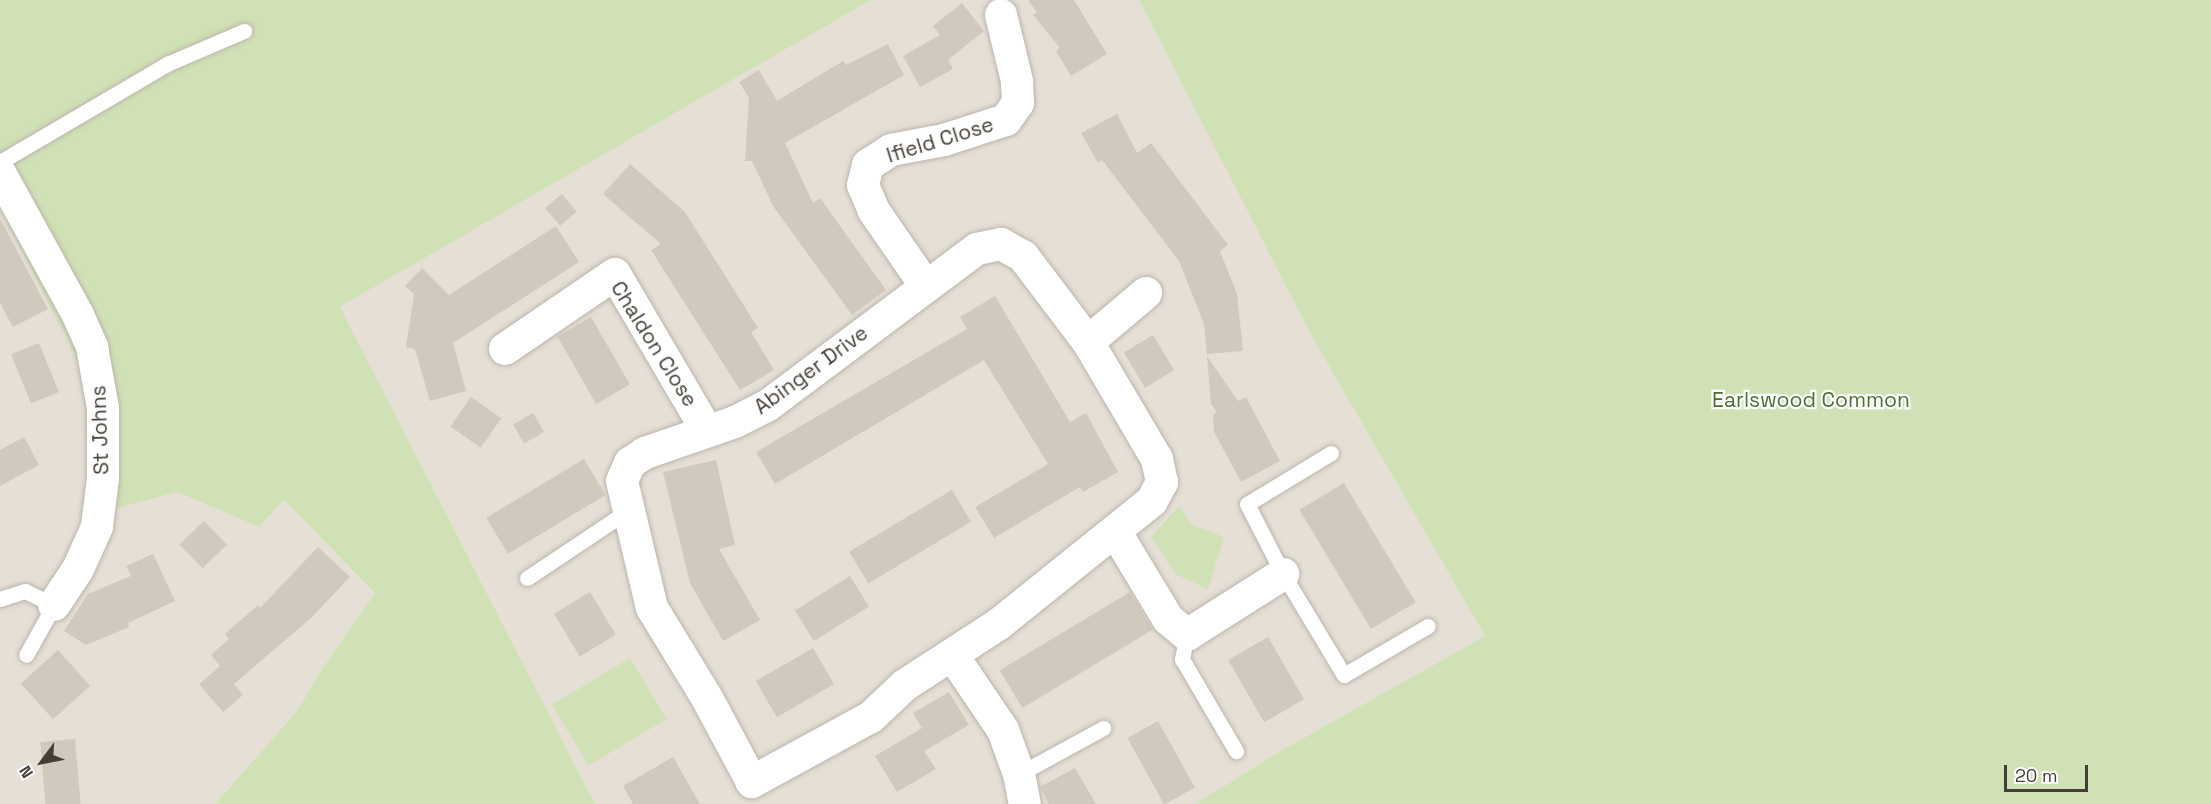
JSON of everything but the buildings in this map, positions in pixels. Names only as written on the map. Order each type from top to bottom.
[{"type":"street","name":"Ifield Close","points":[[925,285],[874,212],[863,185],[868,165],[891,150],[944,140],[1006,120],[1018,104],[1017,81],[1001,15]]},
{"type":"street","name":"St Johns","points":[[0,173],[78,315],[92,347],[104,408],[103,478],[97,527],[78,569],[54,605]]},
{"type":"street","name":"Abinger Drive","points":[[1001,244],[1023,256],[1088,342],[1157,459],[1162,482],[1152,501],[999,624],[954,656],[905,685],[871,717],[754,793],[707,698],[652,608],[622,481],[630,463],[645,453],[767,406],[925,285],[977,249],[1001,244]]},
{"type":"street","name":"Chaldon Close","points":[[505,349],[615,274],[707,431]]},
{"type":"street","points":[[1088,342],[1146,293]]},
{"type":"street","points":[[1115,531],[1168,619],[1187,635],[1283,574]]},
{"type":"street","points":[[954,656],[1003,730],[1019,774],[1025,804]]},
{"type":"lane","points":[[0,162],[167,64],[244,31]]},
{"type":"lane","points":[[1331,453],[1247,504],[1283,574],[1344,675],[1428,626]]},
{"type":"lane","points":[[527,578],[629,510]]},
{"type":"lane","points":[[0,599],[25,591],[54,605],[26,655]]},
{"type":"lane","points":[[1187,635],[1182,659],[1236,752]]},
{"type":"lane","points":[[1019,774],[1103,728]]},
{"type":"shaded area","points":[[871,0],[1139,0],[1311,335],[1485,636],[1282,750],[1195,804],[595,804],[340,307]]},
{"type":"shaded area","points":[[0,209],[74,353],[83,387],[87,449],[86,505],[119,508],[177,492],[259,527],[284,500],[375,593],[324,666],[297,711],[215,804],[0,804]]},
{"type":"green space","points":[[0,0],[871,0],[340,307],[595,804],[215,804],[297,711],[324,666],[375,593],[284,500],[259,527],[177,492],[119,508],[86,505],[87,449],[83,387],[74,353],[0,209]]},
{"type":"green space","name":"Earlswood Common","points":[[1139,0],[2211,0],[2211,804],[1195,804],[1282,750],[1485,636],[1311,335]]},
{"type":"green space","points":[[1179,506],[1192,525],[1224,537],[1208,589],[1177,575],[1151,537]]},
{"type":"green space","points":[[630,658],[667,719],[589,766],[552,705]]}]
